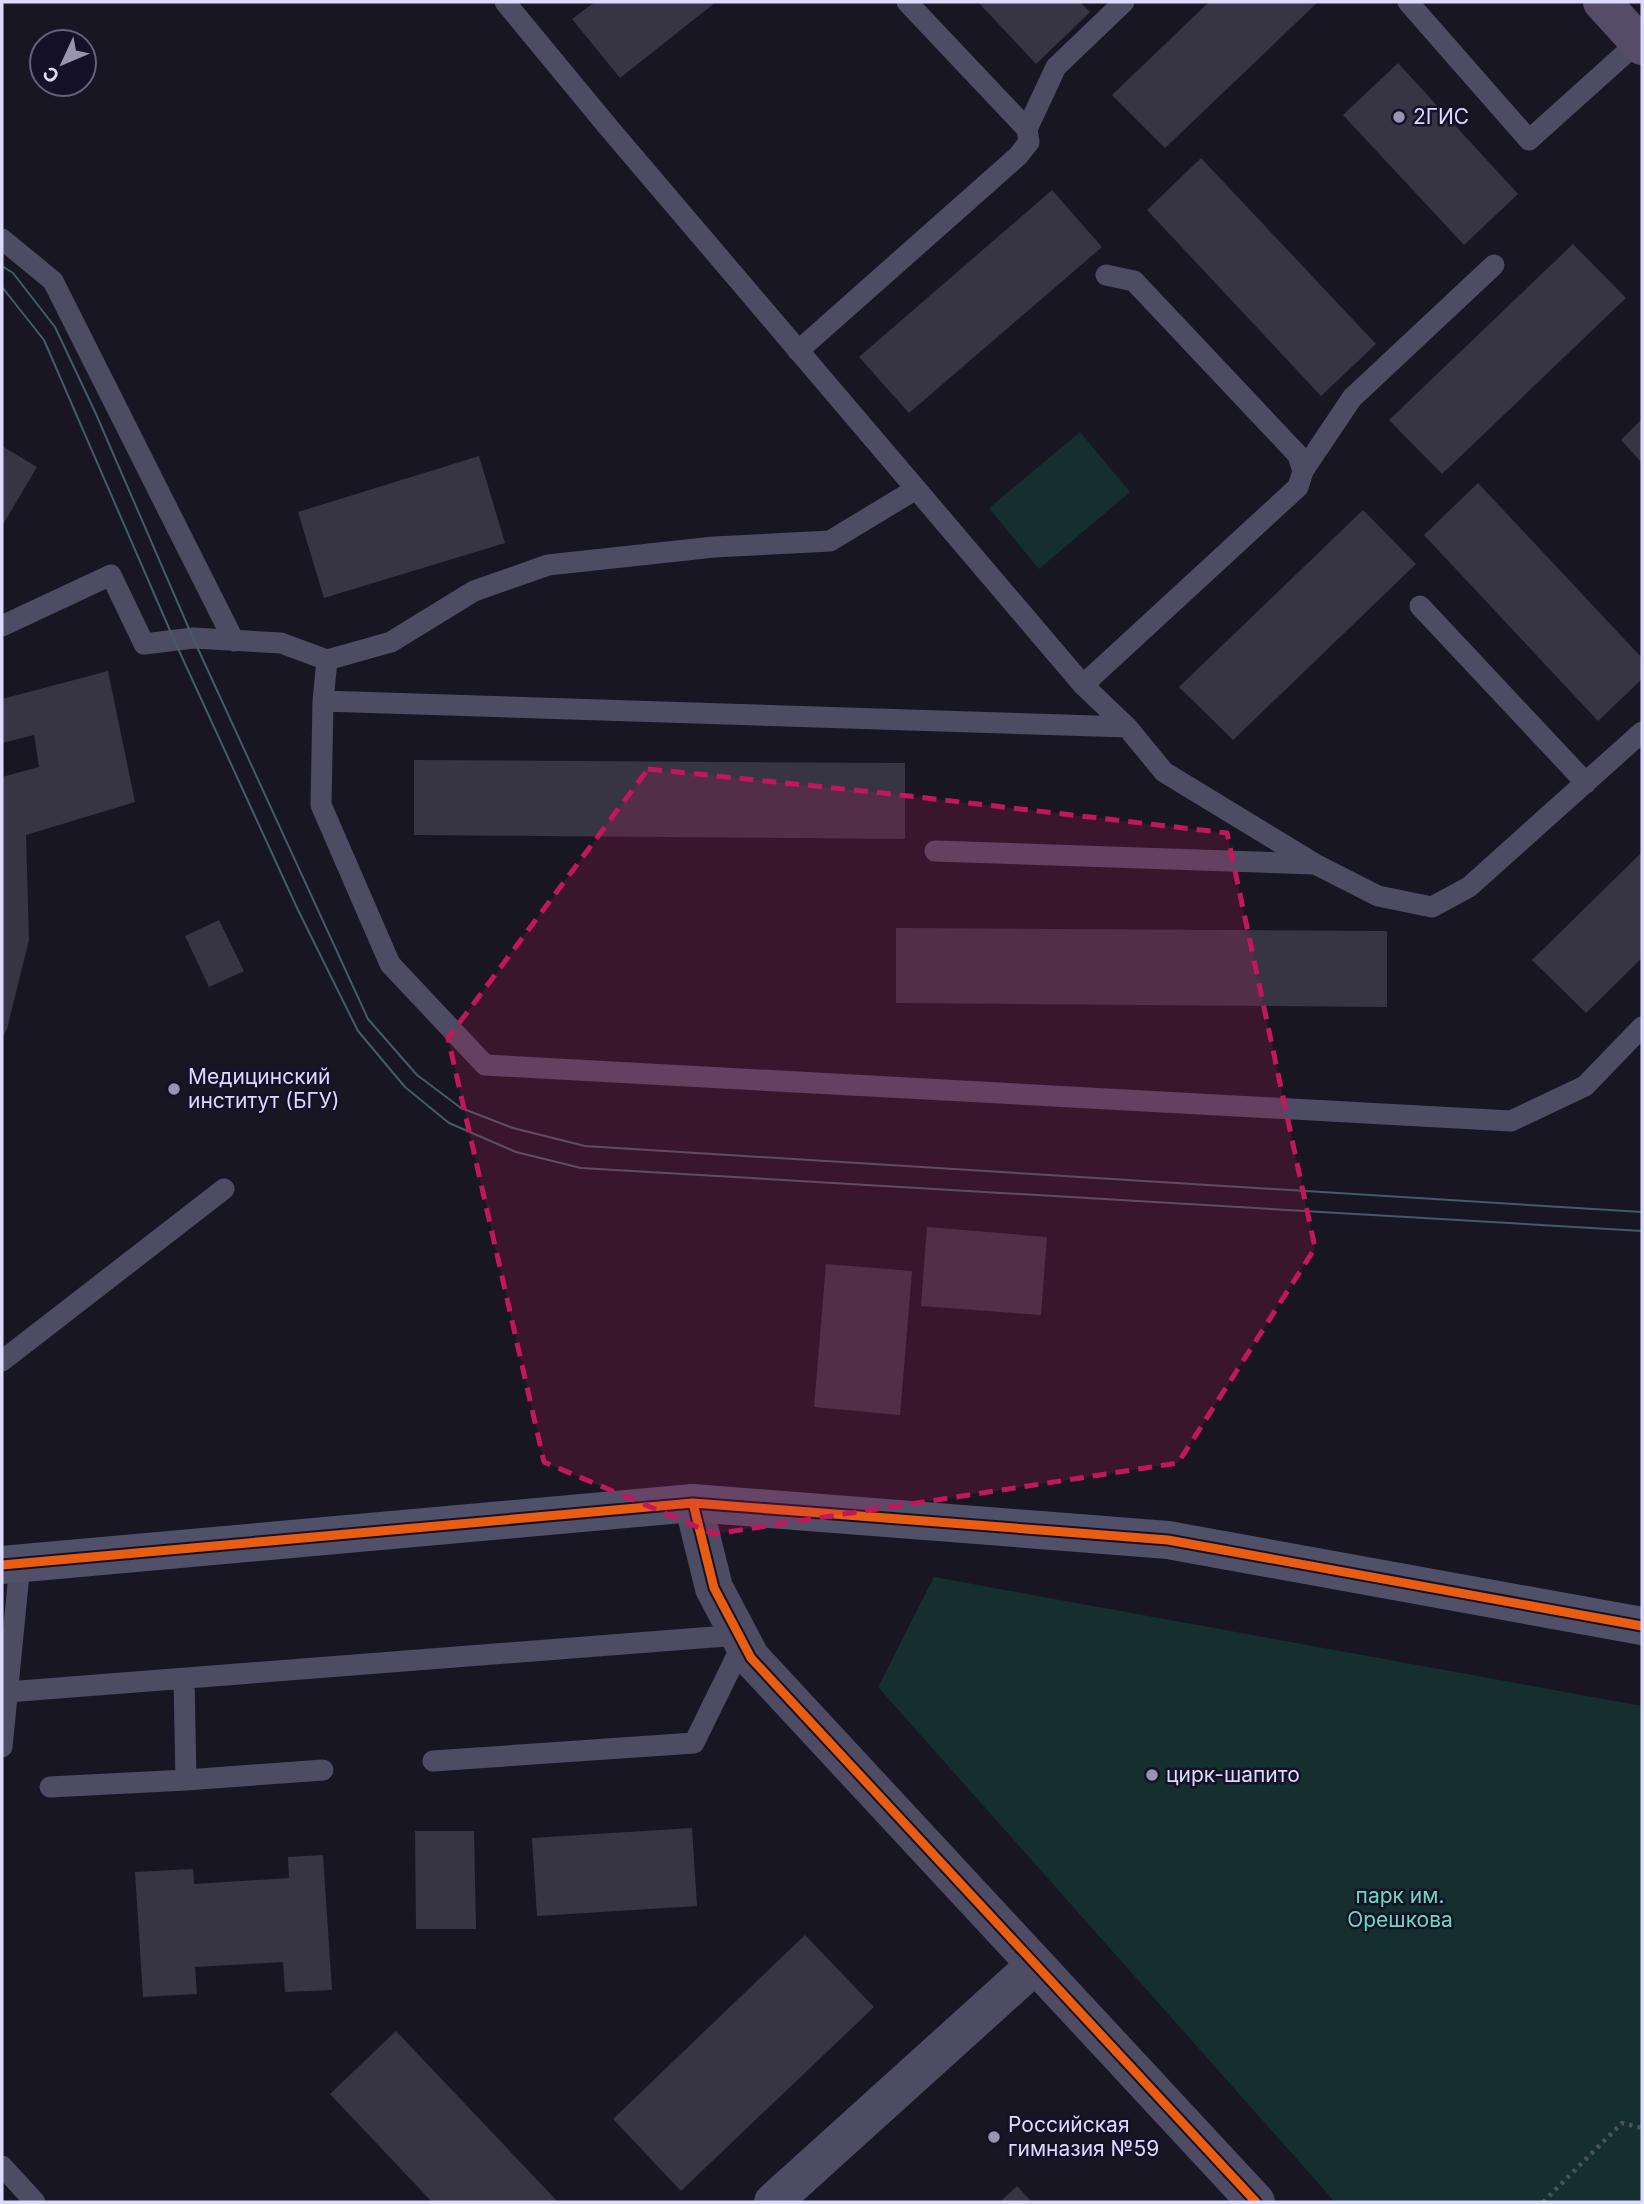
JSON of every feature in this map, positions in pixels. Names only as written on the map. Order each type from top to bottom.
[{"type":"main road","points":[[1602,2],[1640,44]]},
{"type":"street","points":[[693,1503],[714,1588],[751,1658],[1034,1966],[1256,2202]]},
{"type":"street","points":[[11,1564],[693,1503],[1168,1540],[1642,1626]]},
{"type":"street","points":[[774,2202],[1034,1966]]},
{"type":"lane","points":[[907,2],[1027,129]]},
{"type":"lane","points":[[798,351],[1018,156],[1029,142],[1027,129],[1056,67],[1124,2]]},
{"type":"lane","points":[[1408,2],[1529,140],[1640,44]]},
{"type":"lane","points":[[517,6],[798,351],[1083,685],[1127,727],[1164,772],[1315,864],[1378,896],[1432,906],[1469,887],[1642,732]]},
{"type":"lane","points":[[2,240],[53,281],[234,641]]},
{"type":"lane","points":[[1083,685],[1298,487],[1303,471],[1352,398],[1494,265]]},
{"type":"lane","points":[[1107,275],[1134,281],[1298,455],[1303,471]]},
{"type":"lane","points":[[2,626],[111,575],[144,645],[193,638],[281,643],[327,660],[391,642],[474,591],[548,565],[714,547],[830,541],[916,489]]},
{"type":"lane","points":[[1420,606],[1586,783]]},
{"type":"lane","points":[[327,660],[323,701],[321,805],[390,964],[485,1065],[1511,1121],[1585,1086],[1642,1027]]},
{"type":"lane","points":[[323,701],[1127,727]]},
{"type":"lane","points":[[935,851],[1315,864]]},
{"type":"lane","points":[[2,1361],[224,1189]]},
{"type":"lane","points":[[2,1747],[7,1692],[11,1564]]},
{"type":"lane","points":[[7,1692],[741,1639],[694,1743],[433,1761]]},
{"type":"lane","points":[[184,1678],[186,1780]]},
{"type":"lane","points":[[50,1787],[323,1770]]},
{"type":"lane","points":[[2,2165],[35,2202]]},
{"type":"path","points":[[1543,2202],[1622,2123],[1642,2128]]},
{"type":"highlighted area","points":[[648,769],[1227,833],[1315,1248],[1178,1463],[714,1534],[544,1462],[448,1038]]},
{"type":"green space","points":[[1080,432],[1130,492],[1039,569],[989,508]]},
{"type":"green space","name":"парк им. Орешкова","points":[[934,1577],[1642,1706],[1642,2202],[1335,2202],[878,1687]]},
{"type":"building","points":[[595,2],[716,2],[620,78],[572,19]]},
{"type":"building","points":[[978,2],[1080,2],[1090,12],[1036,64]]},
{"type":"building","points":[[1209,2],[1318,2],[1165,148],[1112,95]]},
{"type":"building","points":[[1398,63],[1518,194],[1464,245],[1343,115]]},
{"type":"building","points":[[1201,158],[1376,344],[1321,396],[1147,210]]},
{"type":"building","points":[[1052,190],[1102,247],[909,413],[859,357]]},
{"type":"building","points":[[1573,244],[1626,298],[1442,474],[1389,420]]},
{"type":"building","points":[[1642,419],[1642,463],[1621,440]]},
{"type":"building","points":[[2,446],[37,467],[2,526]]},
{"type":"building","points":[[479,456],[505,543],[324,598],[298,512]]},
{"type":"building","points":[[1478,483],[1642,658],[1642,679],[1598,721],[1424,535]]},
{"type":"building","points":[[1363,510],[1416,564],[1233,740],[1179,687]]},
{"type":"building","points":[[108,671],[135,802],[26,835],[29,940],[7,1029],[2,1038],[2,777],[39,767],[34,735],[2,743],[2,699]]},
{"type":"building","points":[[414,760],[905,763],[905,839],[414,835]]},
{"type":"building","points":[[1642,852],[1642,958],[1586,1013],[1532,960]]},
{"type":"building","points":[[219,920],[244,971],[209,987],[185,936]]},
{"type":"building","points":[[896,928],[1387,931],[1387,1007],[896,1003]]},
{"type":"building","points":[[927,1227],[1047,1237],[1041,1315],[921,1306]]},
{"type":"building","points":[[826,1264],[912,1271],[900,1415],[814,1407]]},
{"type":"building","points":[[692,1828],[697,1906],[537,1916],[532,1838]]},
{"type":"building","points":[[415,1831],[474,1831],[476,1929],[416,1929]]},
{"type":"building","points":[[323,1855],[332,1990],[285,1992],[283,1962],[195,1967],[197,1994],[143,1997],[135,1872],[193,1869],[194,1884],[289,1878],[288,1857]]},
{"type":"building","points":[[805,1935],[874,2007],[681,2191],[613,2119]]},
{"type":"building","points":[[396,2031],[558,2202],[432,2202],[330,2094]]},
{"type":"building","points":[[1017,2186],[1032,2202],[1000,2202]]},
{"type":"tram line","points":[[2,266],[13,273],[55,327],[96,414],[193,638],[368,1019],[417,1075],[461,1108],[513,1128],[585,1146],[1642,1212]]},
{"type":"tram line","points":[[2,287],[44,340],[175,642],[298,910],[358,1031],[405,1087],[449,1123],[516,1152],[581,1168],[1642,1231]]},
{"type":"cycle path","points":[[693,1503],[714,1588],[751,1658],[1256,2202]]},
{"type":"cycle path","points":[[2,1565],[693,1503],[1168,1540],[1642,1626]]},
{"type":"place","name":"2ГИС","points":[[1399,117]]},
{"type":"place","name":"Медицинский институт (БГУ)","points":[[174,1089]]},
{"type":"place","name":"цирк-шапито","points":[[1152,1775]]},
{"type":"place","name":"Российская гимназия №59","points":[[994,2137]]}]
